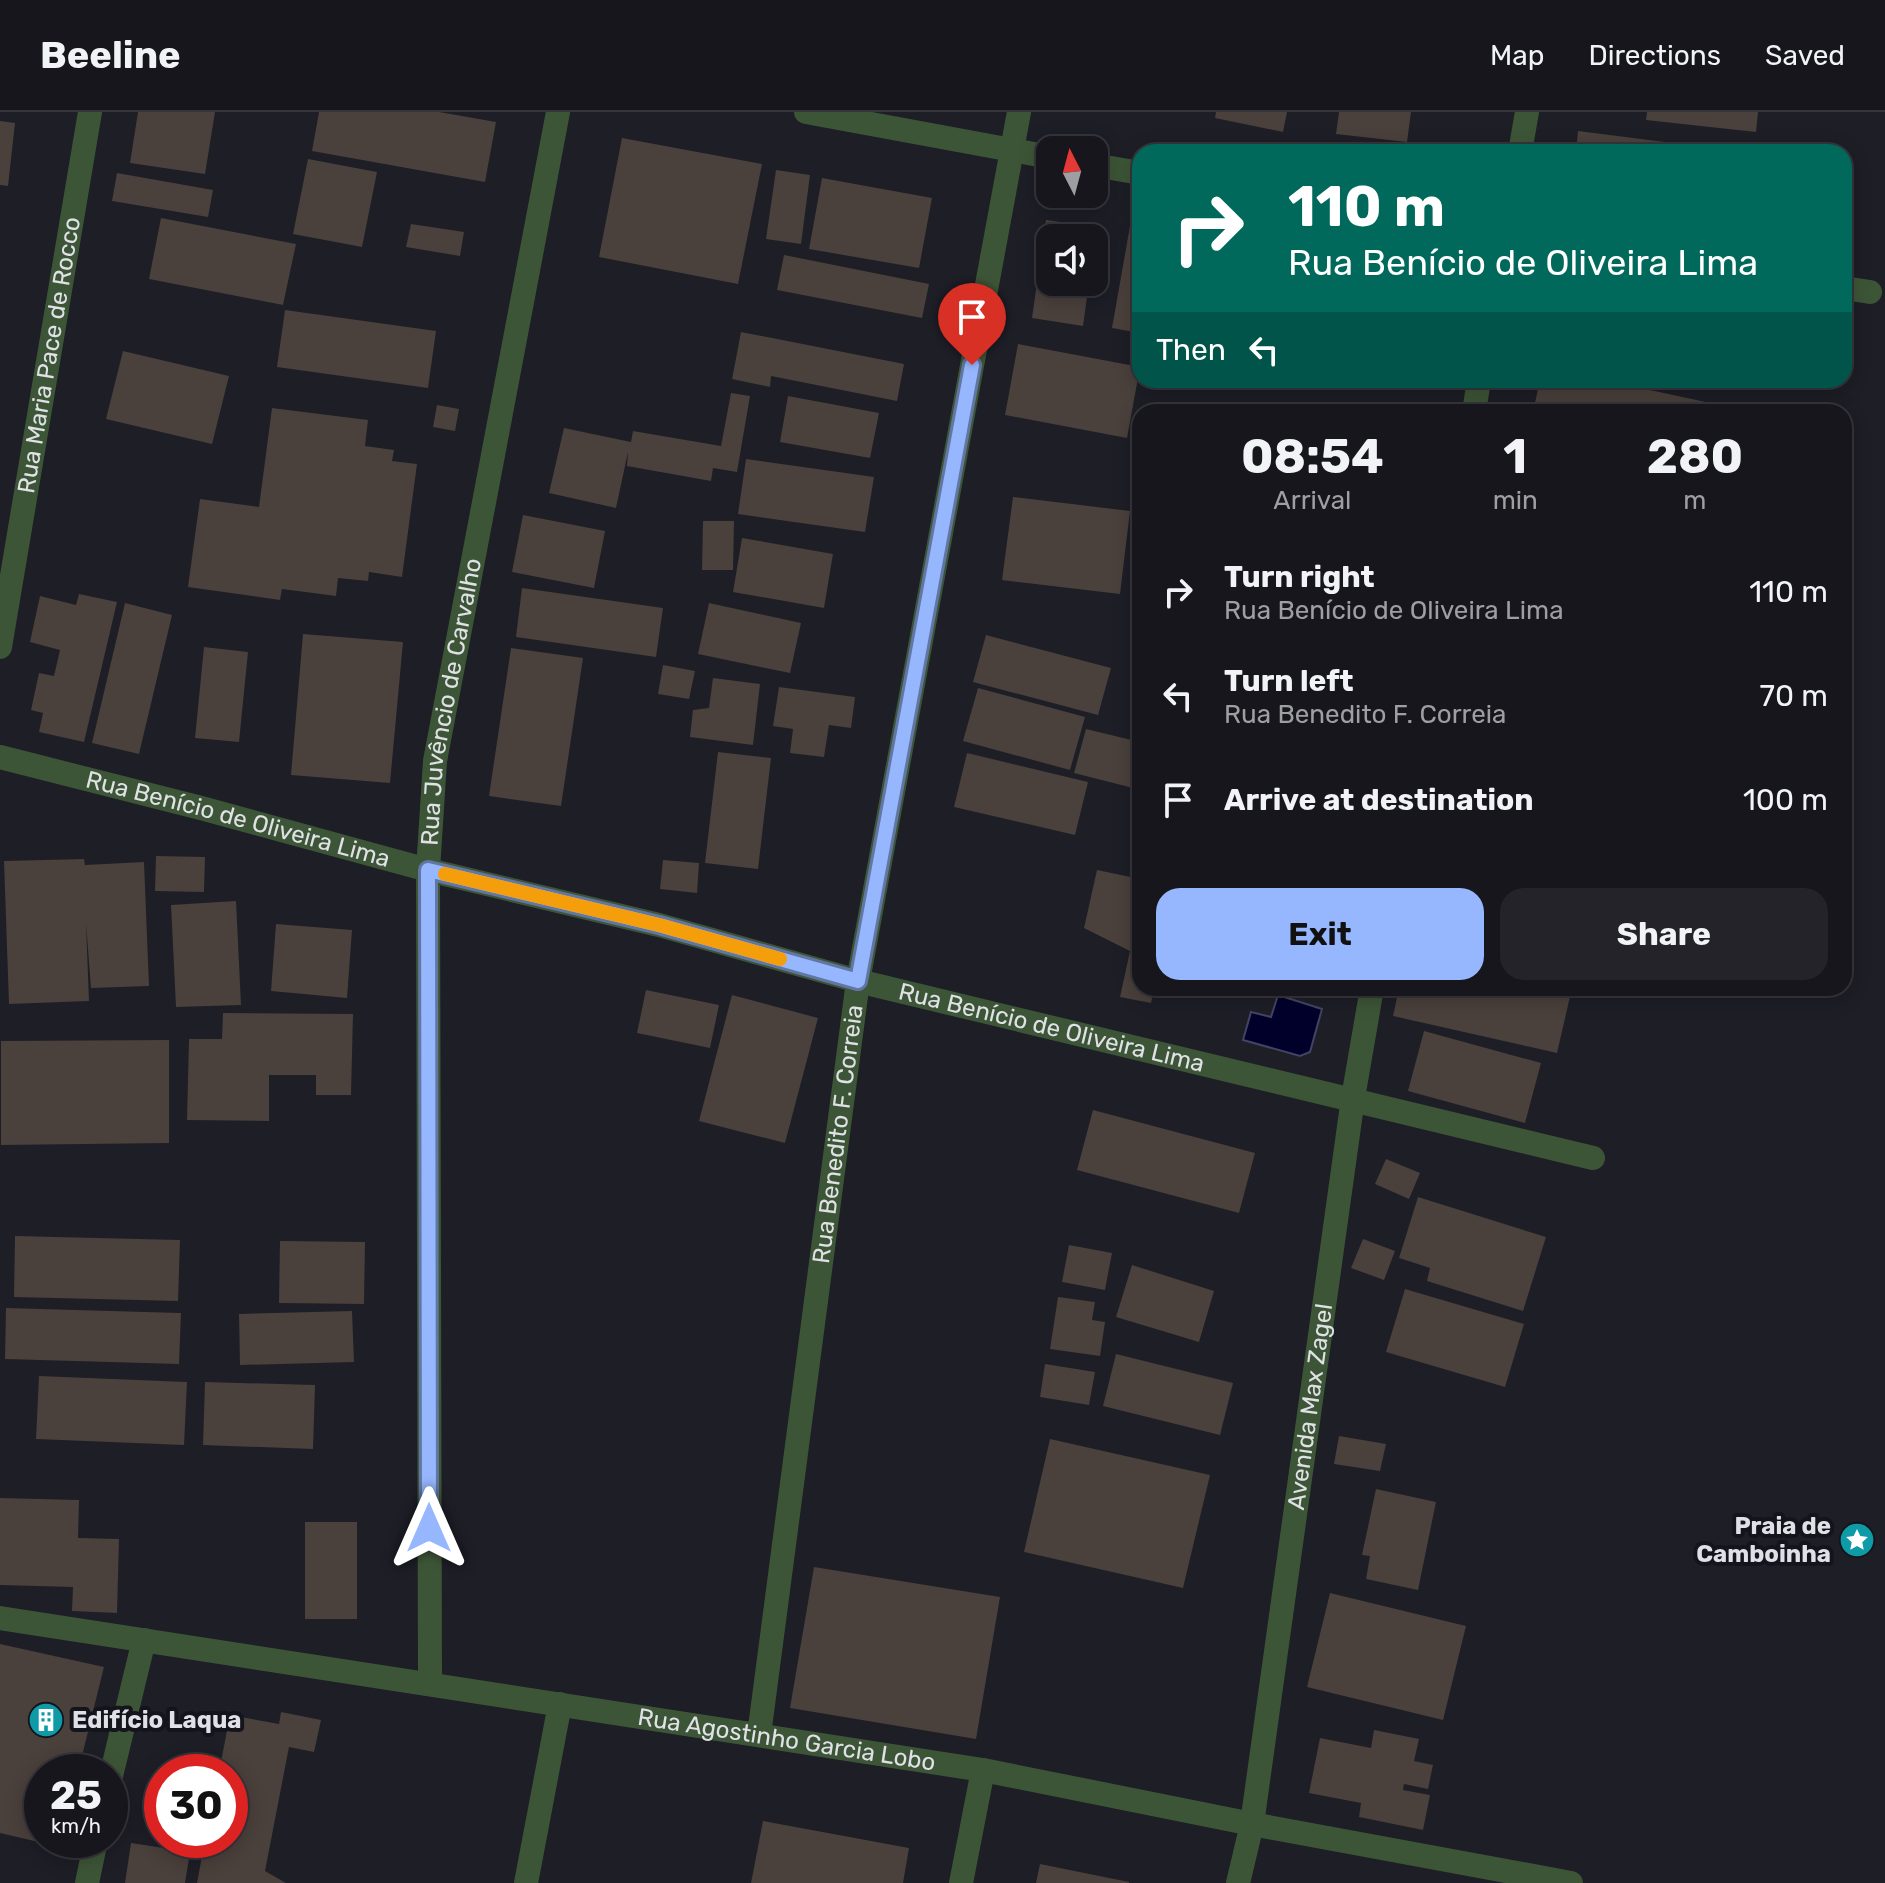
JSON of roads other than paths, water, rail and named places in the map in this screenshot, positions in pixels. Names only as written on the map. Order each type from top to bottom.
[{"type":"street","name":"Rua Maria Pace de Rocco","points":[[0,647],[90,112]]},
{"type":"street","name":"Rua Juvêncio de Carvalho","points":[[430,1684],[428,870],[435,761],[558,112]]},
{"type":"street","points":[[806,112],[1036,154]]},
{"type":"street","name":"Rua Benedito F. Correia","points":[[759,1735],[858,981],[1019,112]]},
{"type":"street","points":[[1521,144],[1527,112]]},
{"type":"street","points":[[1108,167],[1132,172]]},
{"type":"street","points":[[1852,289],[1870,292]]},
{"type":"street","name":"Rua Benício de Oliveira Lima","points":[[0,757],[428,870],[659,925],[858,981],[1593,1158]]},
{"type":"street","name":"Avenida Max Zagel","points":[[1238,1883],[1252,1824],[1353,1098],[1371,996]]},
{"type":"street","name":"Rua Agostinho Garcia Lobo","points":[[0,1618],[983,1770],[1571,1883]]},
{"type":"street","points":[[116,1754],[144,1640]]},
{"type":"street","points":[[526,1883],[560,1704]]},
{"type":"street","points":[[961,1883],[983,1770]]},
{"type":"street","points":[[87,1883],[92,1858]]},
{"type":"water","points":[[1278,996],[1322,1009],[1310,1052],[1300,1056],[1243,1040],[1251,1012],[1271,1017]]},
{"type":"place","name":"Praia de Camboinha","points":[[1857,1540]]},
{"type":"place","name":"Edifício Laqua","points":[[46,1720]]}]
